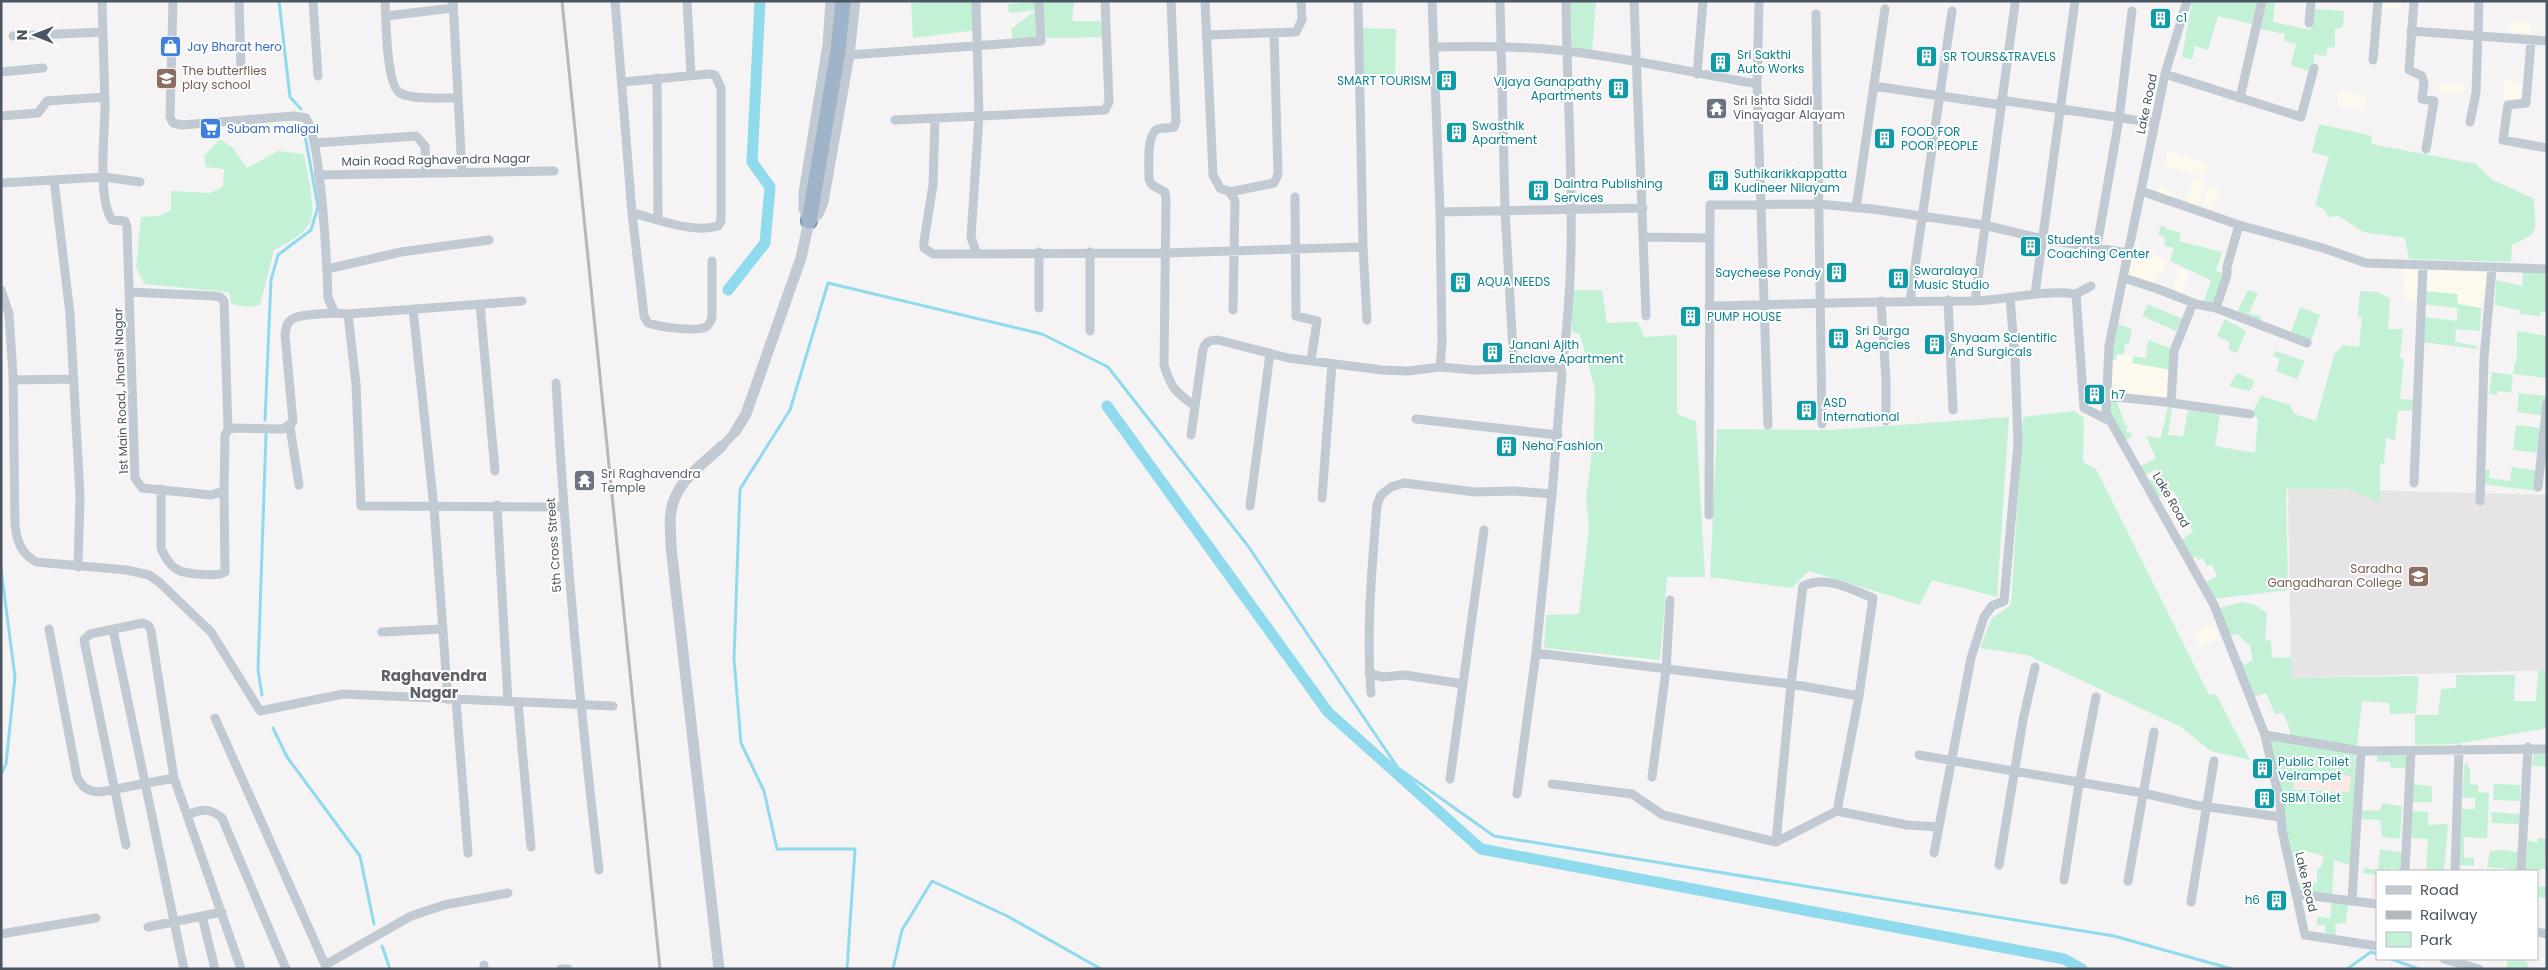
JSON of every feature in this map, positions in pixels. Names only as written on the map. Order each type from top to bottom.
[{"type":"highway","points":[[809,221],[838,51],[843,1]]},
{"type":"street","name":"1st Main Road, Jhansi Nagar","points":[[102,1],[104,177],[108,214],[112,220],[125,221],[127,227],[135,478],[142,488],[211,495],[224,491]]},
{"type":"street","points":[[173,1],[170,117],[173,123],[182,125],[294,116],[306,118],[311,125],[315,143],[328,298],[335,312]]},
{"type":"street","points":[[239,1],[241,69]]},
{"type":"street","points":[[313,1],[318,76]]},
{"type":"street","points":[[385,1],[390,69],[396,89],[400,93],[420,97],[458,98]]},
{"type":"street","points":[[614,1],[623,82],[632,213],[644,316],[648,323],[694,328],[704,328],[710,324],[712,317],[712,261]]},
{"type":"street","points":[[687,1],[691,75]]},
{"type":"street","points":[[719,969],[672,557],[671,512],[676,494],[683,482],[735,432],[746,414],[792,288],[809,221],[804,209],[804,193],[828,45],[831,1]]},
{"type":"street","points":[[809,221],[818,214],[823,202],[848,55],[855,1]]},
{"type":"street","points":[[976,1],[979,116],[971,237],[976,252]]},
{"type":"street","points":[[848,55],[1040,41],[1039,1]]},
{"type":"street","points":[[895,120],[1105,110],[1109,102],[1105,1]]},
{"type":"street","points":[[1171,1],[1176,122],[1174,127],[1170,129],[1158,129],[1150,140],[1149,179],[1152,184],[1165,192],[1166,200],[1164,365],[1170,385],[1177,393],[1195,406]]},
{"type":"street","points":[[1205,1],[1213,175],[1220,188],[1230,192],[1274,183],[1278,174],[1274,33]]},
{"type":"street","points":[[1208,36],[1296,32],[1300,28],[1302,20],[1301,1]]},
{"type":"street","points":[[1358,1],[1363,247],[1367,320]]},
{"type":"street","points":[[1432,1],[1440,212],[1442,344],[1440,367]]},
{"type":"street","points":[[1500,1],[1505,210],[1514,369]]},
{"type":"street","points":[[1517,794],[1536,653],[1558,435],[1562,373],[1560,367],[1564,350],[1569,300],[1570,209],[1566,1]]},
{"type":"street","points":[[1634,1],[1646,316]]},
{"type":"street","points":[[1697,74],[1703,1]]},
{"type":"street","points":[[2035,294],[2075,1]]},
{"type":"street","name":"Lake Road","points":[[2187,1],[2166,74],[2109,346],[2106,413],[2214,605],[2265,736],[2280,803],[2280,817],[2305,935],[2376,946]]},
{"type":"street","points":[[2240,98],[2262,1]]},
{"type":"street","points":[[2309,23],[2312,1]]},
{"type":"street","points":[[2373,60],[2378,1]]},
{"type":"street","points":[[2414,1],[2409,70],[2422,76],[2424,84],[2422,99],[2434,100],[2426,148]]},
{"type":"street","points":[[2470,122],[2476,93],[2476,36],[2479,1]]},
{"type":"street","points":[[1759,4],[1757,84],[1768,425]]},
{"type":"street","points":[[1975,301],[2015,4]]},
{"type":"street","points":[[386,16],[453,5],[462,172]]},
{"type":"street","points":[[1856,208],[1885,9]]},
{"type":"street","points":[[1910,301],[1920,215],[1952,11]]},
{"type":"street","points":[[2096,246],[2119,119],[2132,11]]},
{"type":"street","points":[[1816,14],[1822,424]]},
{"type":"street","points":[[2411,31],[2547,41]]},
{"type":"street","points":[[13,36],[103,32]]},
{"type":"street","points":[[2531,41],[2526,103],[2508,105],[2503,140],[2547,148]]},
{"type":"street","points":[[1433,47],[1501,46],[1567,51],[1636,61],[1757,84]]},
{"type":"street","points":[[1,72],[43,68]]},
{"type":"street","points":[[2166,74],[2301,117],[2314,68]]},
{"type":"street","points":[[623,82],[691,75],[715,75],[722,88],[721,221],[718,226],[710,228],[632,213]]},
{"type":"street","points":[[657,78],[658,219]]},
{"type":"street","points":[[1874,86],[2155,123]]},
{"type":"street","points":[[1,116],[38,113],[47,101],[104,97]]},
{"type":"street","points":[[934,118],[933,184],[924,248],[933,254],[976,252],[1233,252],[1363,247]]},
{"type":"street","points":[[315,143],[416,136],[425,146],[426,173]]},
{"type":"street","name":"Main Road Raghavendra Nagar","points":[[318,175],[554,171]]},
{"type":"street","points":[[1,183],[104,177],[140,182]]},
{"type":"street","points":[[54,180],[70,314],[80,496],[78,567]]},
{"type":"street","points":[[2141,191],[2239,225],[2366,263],[2547,270]]},
{"type":"street","points":[[1230,192],[1234,201],[1233,310]]},
{"type":"street","points":[[1294,197],[1296,316],[1317,321],[1310,360]]},
{"type":"street","points":[[1709,515],[1708,306],[1710,205],[1818,204],[1920,215],[1984,225],[2043,239],[2096,246],[2128,253]]},
{"type":"street","points":[[1440,212],[1643,208]]},
{"type":"street","points":[[2216,308],[2227,275],[2227,266],[2239,225]]},
{"type":"street","points":[[1644,237],[1710,238]]},
{"type":"street","points":[[327,269],[401,252],[489,240]]},
{"type":"street","points":[[1039,252],[1039,308]]},
{"type":"street","points":[[1090,252],[1090,331]]},
{"type":"street","points":[[2414,484],[2423,264]]},
{"type":"street","points":[[2480,501],[2484,358],[2492,268]]},
{"type":"street","points":[[2124,278],[2193,303],[2216,308],[2307,343]]},
{"type":"street","points":[[1708,306],[1881,301],[1975,301],[2035,294],[2076,294],[2092,286]]},
{"type":"street","points":[[1,290],[9,314],[13,380],[17,543],[29,558],[36,562],[127,570],[148,575],[159,582],[211,632],[260,710],[343,694],[613,706]]},
{"type":"street","points":[[130,292],[214,296],[220,297],[224,301],[228,430],[225,435],[224,572],[216,575],[181,572],[164,557],[161,548],[161,489]]},
{"type":"street","points":[[2076,294],[2084,408],[2111,421]]},
{"type":"street","points":[[1934,853],[1971,658],[1984,617],[1992,606],[2004,601],[2018,443],[2016,357],[2010,298]]},
{"type":"street","points":[[1948,300],[1953,410]]},
{"type":"street","points":[[228,430],[234,428],[283,429],[294,422],[285,335],[287,325],[291,319],[335,312],[348,314],[522,301]]},
{"type":"street","points":[[1881,301],[1886,380],[1886,421]]},
{"type":"street","points":[[2171,403],[2174,351],[2193,303]]},
{"type":"street","points":[[480,304],[495,471]]},
{"type":"street","points":[[413,309],[434,508],[443,629],[468,853]]},
{"type":"street","points":[[348,314],[356,384],[361,506],[434,508],[497,505],[563,507]]},
{"type":"street","points":[[1190,435],[1205,343],[1210,340],[1218,340],[1332,364],[1408,371],[1440,367],[1474,370],[1560,367]]},
{"type":"street","points":[[1250,506],[1270,352]]},
{"type":"street","points":[[1322,498],[1332,364]]},
{"type":"street","points":[[13,380],[74,379]]},
{"type":"street","name":"5th Cross Street","points":[[556,383],[563,507],[580,705],[599,870]]},
{"type":"street","points":[[2106,396],[2250,414]]},
{"type":"street","points":[[2538,487],[2547,403]]},
{"type":"street","points":[[1416,419],[1558,435]]},
{"type":"street","points":[[290,426],[299,485]]},
{"type":"street","points":[[1371,694],[1369,672],[1374,550],[1378,505],[1381,496],[1391,487],[1410,483],[1475,492],[1514,491],[1552,494]]},
{"type":"street","points":[[497,505],[513,703],[531,847]]},
{"type":"street","points":[[1450,779],[1484,530]]},
{"type":"street","points":[[1776,842],[1791,684],[1803,586],[1813,581],[1829,581],[1872,598],[1859,696],[1838,811]]},
{"type":"street","points":[[1652,777],[1666,670],[1670,600]]},
{"type":"street","points":[[126,845],[84,640],[90,634],[137,623],[149,626],[174,778],[189,814],[241,969]]},
{"type":"street","points":[[49,629],[77,777],[82,786],[89,792],[115,791],[174,778]]},
{"type":"street","points":[[382,632],[443,629]]},
{"type":"street","points":[[113,630],[184,969]]},
{"type":"street","points":[[1536,653],[1791,684],[1859,696]]},
{"type":"street","points":[[2000,865],[2034,667]]},
{"type":"street","points":[[1369,672],[1382,676],[1405,675],[1463,684]]},
{"type":"street","points":[[2064,880],[2078,784],[2096,697]]},
{"type":"street","points":[[215,718],[326,967],[411,916],[444,905],[508,893]]},
{"type":"street","points":[[2128,881],[2154,732]]},
{"type":"street","points":[[2265,736],[2361,751],[2547,748]]},
{"type":"street","points":[[2521,870],[2528,747]]},
{"type":"street","points":[[2455,870],[2459,749]]},
{"type":"street","points":[[2352,901],[2361,751]]},
{"type":"street","points":[[2405,870],[2411,751]]},
{"type":"street","points":[[1919,755],[2078,784],[2143,793],[2205,806],[2280,817]]},
{"type":"street","points":[[2191,902],[2205,806],[2214,761]]},
{"type":"street","points":[[1552,784],[1632,794],[1662,815],[1776,842],[1838,811],[1907,825],[1938,827]]},
{"type":"street","points":[[189,814],[203,809],[213,811],[222,818],[286,969]]},
{"type":"street","points":[[2296,894],[2376,904]]},
{"type":"street","points":[[148,927],[222,912]]},
{"type":"street","points":[[202,916],[214,969]]},
{"type":"street","points":[[1,934],[96,918]]},
{"type":"street","points":[[2448,960],[2479,969]]},
{"type":"street","points":[[561,969],[568,969]]},
{"type":"shaded area","points":[[2382,1],[2401,1],[2400,10],[2381,7]]},
{"type":"shaded area","points":[[2509,20],[2531,23],[2530,34],[2508,32]]},
{"type":"shaded area","points":[[2504,80],[2524,83],[2521,100],[2502,99]]},
{"type":"shaded area","points":[[2439,82],[2464,84],[2463,95],[2437,92]]},
{"type":"shaded area","points":[[2339,90],[2367,96],[2363,111],[2337,105]]},
{"type":"shaded area","points":[[2167,151],[2208,163],[2204,177],[2165,166]]},
{"type":"shaded area","points":[[2193,177],[2205,180],[2198,206],[2187,204]]},
{"type":"shaded area","points":[[2209,186],[2220,189],[2213,210],[2203,205]]},
{"type":"shaded area","points":[[2160,187],[2176,193],[2174,199],[2158,195]]},
{"type":"shaded area","points":[[2136,246],[2168,261],[2155,283],[2128,276]]},
{"type":"shaded area","points":[[2179,267],[2189,272],[2181,294],[2173,288]]},
{"type":"shaded area","points":[[2421,267],[2420,300],[2404,299],[2403,268]]},
{"type":"shaded area","points":[[2428,267],[2490,269],[2481,308],[2458,304],[2457,294],[2428,291]]},
{"type":"shaded area","points":[[2117,354],[2133,356],[2132,363],[2171,370],[2170,400],[2108,390],[2110,360],[2118,361]]},
{"type":"shaded area","name":"Saradha Gangadharan College","points":[[2288,488],[2547,495],[2547,670],[2291,678]]},
{"type":"shaded area","points":[[2212,624],[2220,639],[2200,647],[2196,632]]},
{"type":"shaded area","points":[[2322,772],[2351,776],[2350,792],[2294,788],[2293,776],[2321,780]]},
{"type":"shaded area","points":[[2372,877],[2376,878],[2376,898],[2371,898]]},
{"type":"green space","points":[[976,1],[977,30],[913,38],[911,3]]},
{"type":"green space","points":[[1043,1],[1074,1],[1072,21],[1105,21],[1105,37],[1046,38]]},
{"type":"green space","points":[[1568,1],[1596,1],[1592,51],[1569,46]]},
{"type":"green space","points":[[2192,1],[2259,1],[2252,24],[2218,16],[2208,50],[2195,46],[2192,60],[2182,57]]},
{"type":"green space","points":[[2264,1],[2275,1],[2273,22],[2311,30],[2314,9],[2344,11],[2343,27],[2335,29],[2335,48],[2328,47],[2326,56],[2314,54],[2314,65],[2310,65],[2308,71],[2291,65],[2296,44],[2284,41],[2285,34],[2259,29]]},
{"type":"green space","points":[[1035,2],[1041,41],[1013,43],[1011,29],[1036,10],[1009,13],[1008,4]]},
{"type":"green space","points":[[1360,28],[1396,29],[1395,79],[1362,78]]},
{"type":"green space","points":[[2319,124],[2372,136],[2371,144],[2476,164],[2491,179],[2534,199],[2535,229],[2528,237],[2512,245],[2511,262],[2409,259],[2405,238],[2363,232],[2339,216],[2328,217],[2325,210],[2315,205],[2329,157],[2312,152]]},
{"type":"green space","points":[[220,139],[233,148],[247,168],[278,151],[304,154],[311,190],[311,218],[302,233],[274,250],[260,305],[250,307],[231,304],[229,292],[144,284],[136,267],[141,217],[159,216],[171,210],[171,191],[210,193],[223,187],[224,169],[206,167],[204,156]]},
{"type":"green space","points":[[2161,226],[2181,233],[2179,241],[2222,252],[2216,271],[2226,274],[2216,304],[2204,301],[2211,280],[2170,261],[2174,248],[2165,246],[2164,236],[2158,234]]},
{"type":"green space","points":[[2520,270],[2547,270],[2547,312],[2540,312],[2540,316],[2519,314],[2520,310],[2495,305],[2496,280],[2522,286],[2523,274]]},
{"type":"green space","points":[[1572,290],[1602,290],[1607,323],[1638,322],[1644,337],[1677,335],[1677,414],[1696,421],[1705,577],[1667,577],[1660,660],[1544,648],[1546,615],[1579,614],[1589,528],[1586,498],[1594,437],[1595,389],[1580,335],[1572,332]]},
{"type":"green space","points":[[2248,290],[2258,293],[2249,313],[2262,317],[2260,323],[2236,314]]},
{"type":"green space","points":[[2360,291],[2377,292],[2390,298],[2388,329],[2403,329],[2400,358],[2404,359],[2400,399],[2416,400],[2416,410],[2398,411],[2395,440],[2386,438],[2384,464],[2380,463],[2380,502],[2347,489],[2286,489],[2288,590],[2213,599],[2205,583],[2217,576],[2212,565],[2207,566],[2203,558],[2198,560],[2196,556],[2193,559],[2180,541],[2193,532],[2174,491],[2156,498],[2106,413],[2107,397],[2116,399],[2125,425],[2128,425],[2126,432],[2132,433],[2132,437],[2126,440],[2141,466],[2156,458],[2146,436],[2161,438],[2168,407],[2172,408],[2168,435],[2183,436],[2188,410],[2220,414],[2215,446],[2255,453],[2258,419],[2252,413],[2261,396],[2290,405],[2294,414],[2316,421],[2334,355],[2343,345],[2359,347],[2362,317],[2358,317]],"holes":[[[2156,469],[2160,475],[2149,481],[2145,475]]]},
{"type":"green space","points":[[2423,291],[2457,294],[2458,304],[2481,308],[2480,331],[2456,329],[2455,342],[2477,346],[2476,349],[2421,342],[2422,317],[2457,321],[2457,308],[2422,304]]},
{"type":"green space","points":[[2148,304],[2182,319],[2176,331],[2142,316]]},
{"type":"green space","points":[[2300,307],[2320,315],[2311,341],[2291,333]]},
{"type":"green space","points":[[2225,319],[2246,331],[2237,353],[2229,350],[2230,342],[2217,336]]},
{"type":"green space","points":[[2115,323],[2132,329],[2129,344],[2125,344],[2124,355],[2117,354],[2116,360],[2110,359]]},
{"type":"green space","points":[[2517,331],[2547,336],[2547,378],[2513,374],[2517,356]]},
{"type":"green space","points":[[2148,340],[2173,349],[2171,370],[2132,363],[2133,356],[2146,358]]},
{"type":"green space","points":[[2275,351],[2305,361],[2297,379],[2276,371],[2280,359],[2273,356]]},
{"type":"green space","points":[[2492,372],[2513,375],[2511,390],[2514,393],[2497,391],[2497,395],[2489,394]]},
{"type":"green space","points":[[2237,373],[2255,381],[2250,391],[2229,386]]},
{"type":"green space","points":[[2519,393],[2547,396],[2542,418],[2540,415],[2517,412]]},
{"type":"green space","points":[[2074,411],[2084,418],[2083,462],[2096,469],[2209,695],[2216,694],[2250,760],[2211,751],[2181,727],[2027,655],[1980,648],[1991,619],[2011,605],[2023,417]]},
{"type":"green space","points":[[2009,417],[1997,597],[1932,580],[1920,605],[1809,571],[1792,588],[1710,577],[1717,429],[1830,430]]},
{"type":"green space","points":[[2516,425],[2540,428],[2542,453],[2513,450]]},
{"type":"green space","points":[[2512,467],[2540,471],[2537,491],[2481,484],[2482,470],[2490,470],[2489,478],[2510,481]]},
{"type":"green space","points":[[2241,602],[2255,605],[2267,613],[2265,640],[2271,641],[2272,658],[2291,657],[2291,678],[2419,676],[2416,713],[2390,714],[2389,703],[2362,701],[2357,746],[2290,738],[2290,730],[2283,713],[2275,714],[2266,693],[2250,698],[2234,651],[2244,665],[2253,660],[2250,646],[2237,634],[2227,637],[2217,609]]},
{"type":"green space","points":[[2547,670],[2547,728],[2456,744],[2415,745],[2415,715],[2438,715],[2441,689],[2456,688],[2456,675],[2515,675],[2514,701],[2536,701],[2538,671]]},
{"type":"green space","points":[[2267,737],[2355,754],[2353,866],[2331,859],[2334,861],[2332,895],[2296,891],[2295,882],[2317,883],[2317,870],[2322,865],[2324,856],[2302,850],[2301,854],[2295,854],[2294,865],[2291,865]],"holes":[[[2319,772],[2351,776],[2349,792],[2289,789],[2294,789],[2293,776],[2318,776]]]},
{"type":"green space","points":[[2547,752],[2547,767],[2532,766],[2534,753]]},
{"type":"green space","points":[[2377,755],[2406,755],[2406,768],[2391,768],[2390,762],[2377,762]]},
{"type":"green space","points":[[2465,763],[2470,768],[2470,784],[2478,785],[2478,792],[2489,793],[2487,838],[2464,837],[2464,857],[2474,858],[2474,866],[2458,865],[2462,809],[2475,809],[2475,798],[2462,798]]},
{"type":"green space","points":[[2412,784],[2432,786],[2432,802],[2411,802]]},
{"type":"green space","points":[[2494,784],[2520,785],[2520,801],[2493,800]]},
{"type":"green space","points":[[2383,803],[2402,806],[2400,839],[2382,837],[2380,820],[2360,819],[2361,810],[2379,811]]},
{"type":"green space","points":[[2411,811],[2428,812],[2428,825],[2448,824],[2444,870],[2426,870],[2428,839],[2410,838]]},
{"type":"green space","points":[[2491,812],[2520,814],[2519,824],[2492,823]]},
{"type":"green space","points":[[2538,838],[2547,839],[2545,869],[2525,870],[2528,840],[2537,843]]},
{"type":"green space","points":[[2380,849],[2405,853],[2404,870],[2390,868],[2390,870],[2378,870]]},
{"type":"green space","points":[[2490,851],[2519,852],[2519,870],[2487,867]]},
{"type":"green space","points":[[2364,868],[2378,870],[2376,870],[2376,875],[2363,873]]},
{"type":"green space","points":[[2538,886],[2547,887],[2547,899],[2538,897]]},
{"type":"green space","points":[[2332,901],[2348,905],[2346,923],[2335,924],[2336,938],[2325,937],[2325,925],[2317,925],[2317,917],[2330,918]]},
{"type":"green space","points":[[2508,960],[2517,960],[2526,961],[2529,969],[2506,969]]},
{"type":"waterway","points":[[279,1],[290,97],[301,109]]},
{"type":"waterway","points":[[728,290],[765,243],[770,187],[752,162],[760,1]]},
{"type":"waterway","points":[[265,420],[271,280],[278,255],[311,230],[318,207],[304,130]]},
{"type":"waterway","points":[[847,969],[855,849],[777,849],[764,791],[741,743],[734,659],[740,489],[790,410],[828,283],[1042,334],[1108,367],[1248,546],[1398,768],[1494,836],[2114,936],[2232,969]]},
{"type":"waterway","points":[[1107,406],[1328,712],[1481,849],[2064,959],[2082,969]]},
{"type":"waterway","points":[[262,695],[258,670],[266,434]]},
{"type":"waterway","points":[[1,569],[15,677],[6,764],[1,774]]},
{"type":"waterway","points":[[273,728],[287,757],[360,856],[374,924]]},
{"type":"waterway","points":[[893,969],[902,930],[932,881],[1007,916],[1101,969]]},
{"type":"waterway","points":[[382,946],[390,969]]},
{"type":"waterway","points":[[2347,969],[2371,952],[2376,954]]},
{"type":"waterway","points":[[2394,960],[2419,969]]},
{"type":"railway","points":[[562,1],[660,969]]},
{"type":"place","name":"c1","points":[[2160,18]]},
{"type":"place","name":"Jay Bharat hero","points":[[171,47]]},
{"type":"place","name":"SR TOURS&TRAVELS","points":[[1927,57]]},
{"type":"place","name":"Sri Sakthi Auto Works","points":[[1721,62]]},
{"type":"place","name":"The butterflies play school","points":[[166,78]]},
{"type":"place","name":"SMART TOURISM","points":[[1447,81]]},
{"type":"place","name":"Vijaya Ganapathy Apartments","points":[[1618,89]]},
{"type":"place","name":"Sri Ishta Siddi Vinayagar Alayam","points":[[1717,108]]},
{"type":"place","name":"Subam maligai","points":[[211,129]]},
{"type":"place","name":"Swasthik Apartment","points":[[1456,133]]},
{"type":"place","name":"FOOD FOR POOR PEOPLE","points":[[1885,139]]},
{"type":"place","name":"Suthikarikkappatta Kudineer Nilayam","points":[[1718,181]]},
{"type":"place","name":"Daintra Publishing Services","points":[[1538,191]]},
{"type":"place","name":"Students Coaching Center","points":[[2031,247]]},
{"type":"place","name":"Saycheese Pondy","points":[[1837,273]]},
{"type":"place","name":"Swaralaya Music Studio","points":[[1898,278]]},
{"type":"place","name":"AQUA NEEDS","points":[[1461,282]]},
{"type":"place","name":"PUMP HOUSE","points":[[1691,317]]},
{"type":"place","name":"Sri Durga Agencies","points":[[1839,338]]},
{"type":"place","name":"Shyaam Scientific And Surgicals","points":[[1934,345]]},
{"type":"place","name":"Janani Ajith Enclave Apartment","points":[[1493,352]]},
{"type":"place","name":"h7","points":[[2095,395]]},
{"type":"place","name":"ASD International","points":[[1807,410]]},
{"type":"place","name":"Neha Fashion","points":[[1506,446]]},
{"type":"place","name":"Sri Raghavendra Temple","points":[[585,481]]},
{"type":"place","name":"Saradha Gangadharan College","points":[[2418,576]]},
{"type":"place","name":"Public Toilet Velrampet","points":[[2262,769]]},
{"type":"place","name":"SBM Toilet","points":[[2265,798]]},
{"type":"place","name":"h6","points":[[2276,900]]},
{"type":"district","name":"Raghavendra Nagar","points":[[434,684]]}]
